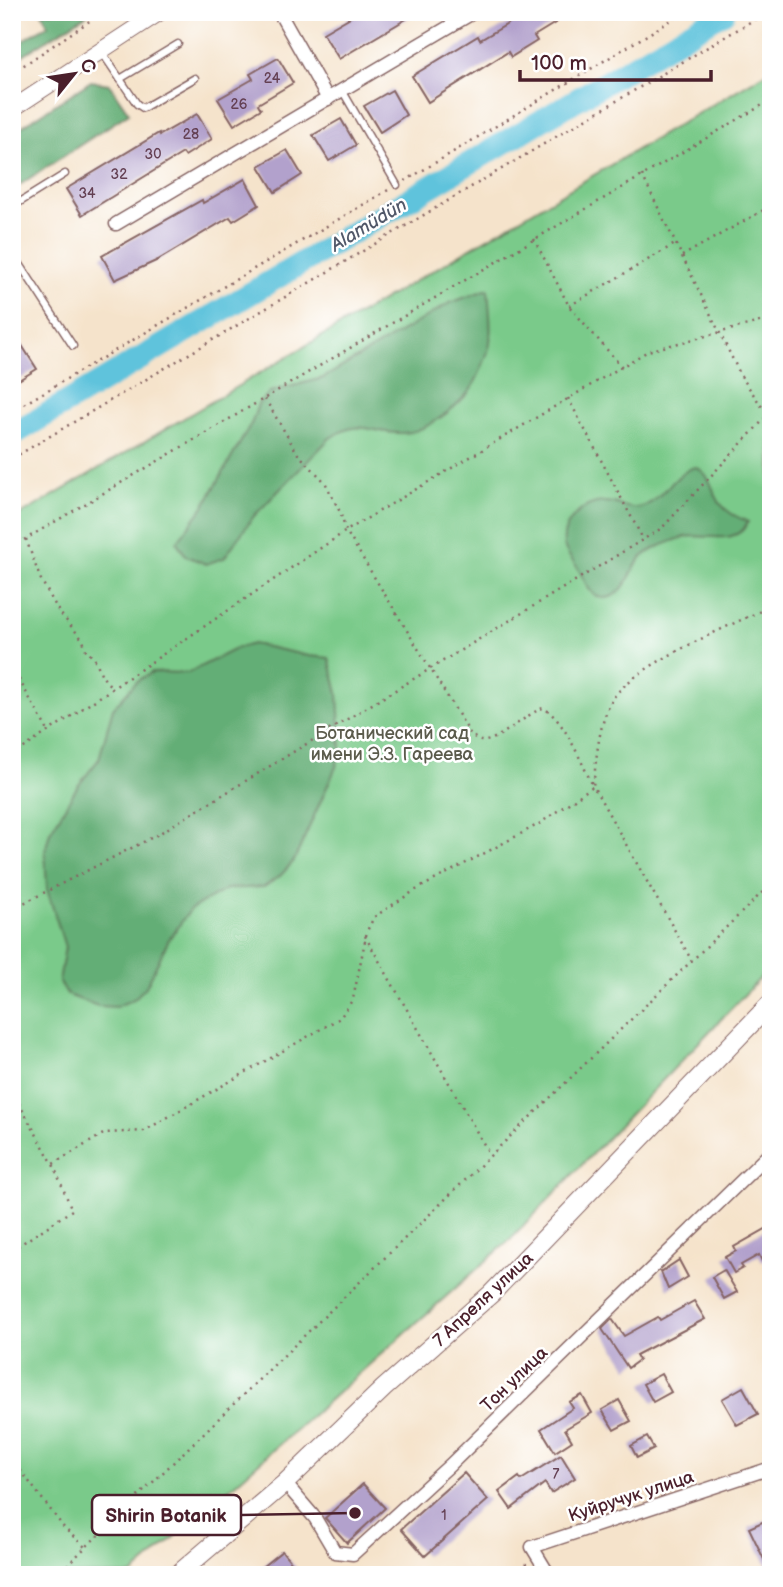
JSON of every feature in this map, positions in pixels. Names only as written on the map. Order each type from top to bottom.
[{"type":"main road","points":[[12,109],[160,12]]},
{"type":"main road","name":"7 Апреля улица","points":[[177,1575],[285,1483],[384,1388],[499,1285],[771,1003]]},
{"type":"street","points":[[279,12],[328,99]]},
{"type":"street","points":[[116,224],[474,12]]},
{"type":"street","name":"Тон улица","points":[[285,1483],[315,1518],[335,1552],[353,1554],[450,1465],[771,1153]]},
{"type":"street","name":"Куйручук улица","points":[[549,1575],[532,1547],[771,1468]]},
{"type":"lane","points":[[120,79],[178,44]]},
{"type":"lane","points":[[101,51],[137,104],[143,108],[195,78]]},
{"type":"lane","points":[[342,90],[397,186]]},
{"type":"lane","points":[[12,207],[65,174]]},
{"type":"lane","points":[[12,252],[73,346]]},
{"type":"path","points":[[12,73],[103,12]]},
{"type":"path","points":[[12,411],[397,186],[685,12]]},
{"type":"path","points":[[13,458],[767,12]]},
{"type":"path","points":[[12,547],[771,100]]},
{"type":"path","points":[[642,176],[741,376],[771,421]]},
{"type":"path","points":[[682,256],[771,206]]},
{"type":"path","points":[[534,239],[569,306],[622,367]]},
{"type":"path","points":[[569,306],[675,244]]},
{"type":"path","points":[[12,756],[346,530],[648,351],[771,319]]},
{"type":"path","points":[[264,398],[299,454],[325,482],[346,530],[471,735],[482,741],[491,740],[534,711],[543,708],[552,712],[692,961]]},
{"type":"path","points":[[568,398],[643,539]]},
{"type":"path","points":[[12,909],[155,836],[662,528],[771,412]]},
{"type":"path","points":[[26,539],[40,578],[59,612],[83,640],[86,650],[112,688]]},
{"type":"path","points":[[54,1164],[105,1133],[144,1131],[340,1018],[352,999],[365,936],[374,917],[414,891],[539,824],[593,786],[600,734],[614,698],[636,675],[771,606]]},
{"type":"path","points":[[12,667],[48,732]]},
{"type":"path","points":[[57,1575],[771,884]]},
{"type":"path","points":[[365,936],[490,1155]]},
{"type":"path","points":[[12,1091],[54,1164],[72,1210],[12,1251]]},
{"type":"path","points":[[12,1459],[65,1529],[85,1547]]},
{"type":"path","points":[[508,1575],[526,1564],[532,1575]]},
{"type":"green space","points":[[42,12],[91,12],[12,62],[12,47],[48,25]]},
{"type":"green space","name":"Ботанический сад имени Э.З. Гареева","points":[[771,70],[771,967],[511,1239],[132,1575],[12,1575],[12,520]]},
{"type":"green space","points":[[91,81],[109,84],[129,113],[12,190],[12,133]]},
{"type":"green space","points":[[488,289],[491,330],[489,348],[472,388],[455,406],[429,425],[411,432],[391,433],[358,427],[330,438],[254,516],[224,558],[206,564],[186,556],[177,542],[204,506],[252,422],[258,404],[270,392],[323,378],[450,303]]},
{"type":"green space","points":[[695,467],[708,478],[723,506],[748,522],[743,530],[729,537],[685,537],[660,546],[642,557],[617,594],[603,598],[594,594],[565,547],[564,536],[570,522],[581,510],[595,503],[608,502],[629,508],[645,506],[681,474]]},
{"type":"green space","points":[[253,644],[329,658],[338,693],[341,750],[294,861],[280,876],[264,887],[227,889],[191,909],[169,939],[146,987],[134,999],[116,1007],[98,1006],[67,995],[59,981],[65,947],[47,889],[45,851],[50,832],[77,787],[99,759],[113,708],[136,682],[152,672],[188,673],[237,648]]},
{"type":"building","points":[[359,12],[418,12],[339,59],[323,33]]},
{"type":"building","points":[[528,12],[573,12],[534,36],[537,41],[511,57],[508,52],[428,102],[412,76],[478,36],[480,40]]},
{"type":"building","points":[[278,58],[293,83],[258,104],[261,109],[234,125],[218,99],[253,79],[250,74]]},
{"type":"building","points":[[392,90],[406,115],[380,132],[364,106]]},
{"type":"building","points":[[197,114],[212,139],[185,156],[183,153],[82,215],[66,189],[159,133],[160,135]]},
{"type":"building","points":[[341,119],[356,145],[329,161],[313,135]]},
{"type":"building","points":[[287,150],[302,175],[275,192],[259,166]]},
{"type":"building","points":[[245,179],[259,205],[233,221],[230,217],[158,260],[115,280],[102,256]]},
{"type":"building","points":[[21,344],[37,369],[12,384],[12,350]]},
{"type":"building","points":[[771,1226],[771,1256],[762,1261],[759,1255],[741,1265],[743,1268],[734,1273],[725,1257],[736,1251],[734,1247]]},
{"type":"building","points":[[679,1260],[688,1277],[668,1289],[661,1272]]},
{"type":"building","points":[[724,1270],[737,1292],[724,1299],[712,1277]]},
{"type":"building","points":[[694,1301],[705,1319],[636,1355],[639,1360],[628,1368],[602,1329],[612,1319],[624,1336]]},
{"type":"building","points":[[661,1374],[671,1392],[653,1402],[643,1384]]},
{"type":"building","points":[[743,1387],[758,1414],[737,1425],[722,1399]]},
{"type":"building","points":[[582,1395],[592,1413],[565,1429],[572,1441],[555,1452],[541,1429],[573,1408],[569,1402]]},
{"type":"building","points":[[619,1400],[631,1421],[614,1430],[602,1410]]},
{"type":"building","points":[[647,1437],[654,1449],[637,1458],[631,1446]]},
{"type":"building","points":[[561,1455],[575,1478],[551,1493],[545,1483],[511,1509],[499,1492],[519,1477],[521,1480]]},
{"type":"building","points":[[464,1473],[488,1500],[425,1556],[401,1529]]},
{"type":"building","points":[[363,1484],[385,1508],[347,1543],[325,1518]]},
{"type":"building","points":[[771,1518],[771,1574],[749,1528]]},
{"type":"building","points":[[282,1551],[302,1575],[252,1575]]},
{"type":"waterway","name":"Alamüdün","points":[[12,435],[724,12]]},
{"type":"place","name":"Shirin Botanik","points":[[355,1513]]}]
